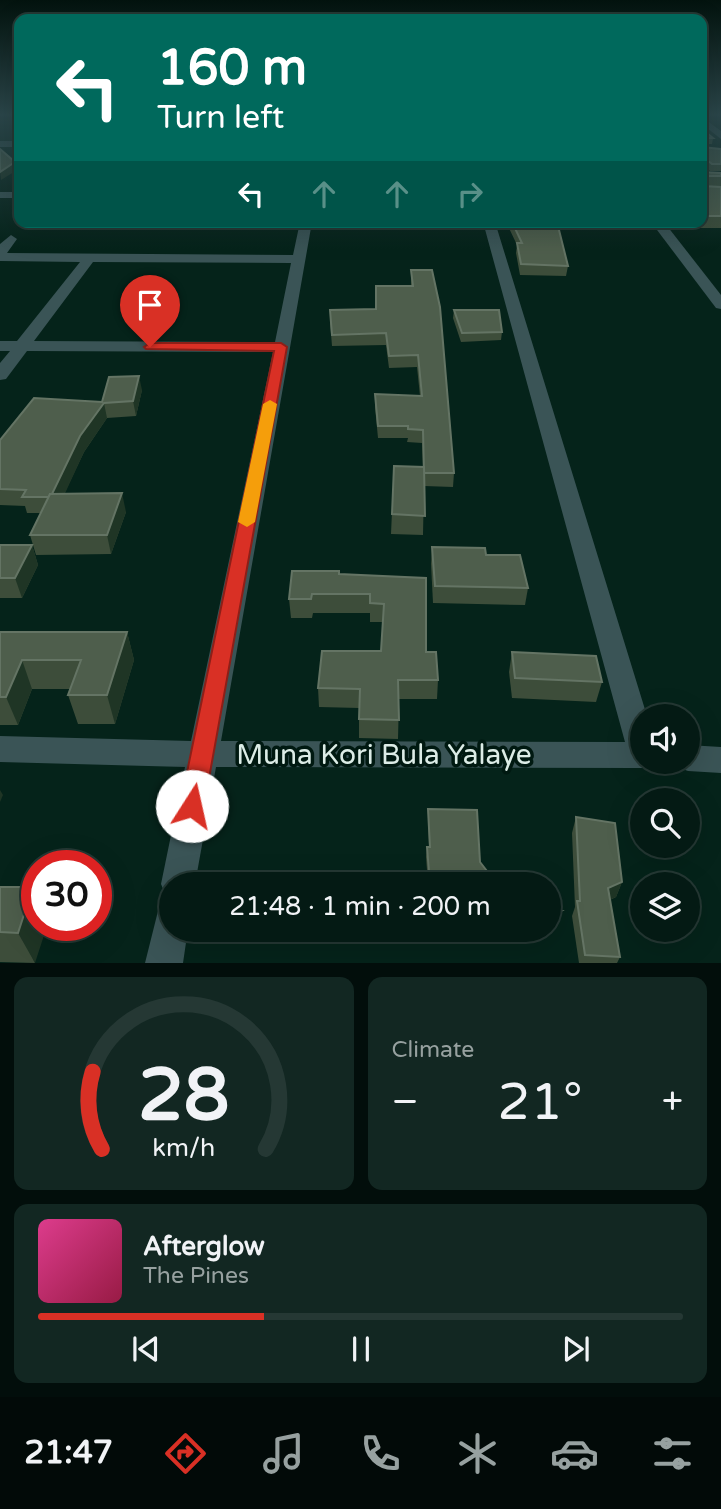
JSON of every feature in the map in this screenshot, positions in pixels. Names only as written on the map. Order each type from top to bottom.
[{"type":"street","points":[[180,872],[305,228]]},
{"type":"street","points":[[491,228],[630,710]]},
{"type":"street","points":[[661,228],[721,305]]},
{"type":"street","points":[[0,255],[11,239]]},
{"type":"street","points":[[0,255],[299,258]]},
{"type":"street","points":[[0,375],[90,257]]},
{"type":"street","points":[[0,346],[281,347]]},
{"type":"street","name":"Muna Kori Bula Yalaye","points":[[0,749],[125,754],[630,752]]},
{"type":"street","points":[[700,759],[721,760]]},
{"type":"street","points":[[164,963],[168,942]]},
{"type":"building","points":[[0,160],[14,161],[14,163],[0,172]]},
{"type":"building","points":[[707,160],[721,160],[721,164],[712,164]]},
{"type":"building","points":[[707,172],[721,173],[721,176],[707,176]]},
{"type":"building","points":[[707,186],[721,187],[721,216],[707,216]]},
{"type":"building","points":[[515,228],[558,228],[568,266],[521,264],[517,243],[522,243]]},
{"type":"building","points":[[411,270],[432,270],[440,307],[454,473],[424,473],[423,430],[408,429],[408,426],[378,426],[375,394],[422,396],[418,355],[389,356],[386,333],[332,335],[330,310],[376,309],[376,286],[413,286]]},
{"type":"building","points":[[454,310],[499,310],[502,332],[462,333]]},
{"type":"building","points":[[139,376],[133,401],[104,403],[80,436],[49,497],[22,497],[26,490],[0,489],[0,440],[34,398],[102,402],[109,377]]},
{"type":"building","points":[[394,466],[424,467],[425,516],[392,514]]},
{"type":"building","points":[[122,493],[107,535],[30,535],[50,494]]},
{"type":"building","points":[[0,545],[32,545],[15,578],[0,578]]},
{"type":"building","points":[[432,547],[485,548],[486,555],[520,555],[528,588],[435,586]]},
{"type":"building","points":[[292,571],[339,571],[339,574],[426,578],[426,652],[436,652],[438,680],[398,680],[399,720],[359,719],[360,689],[318,688],[322,651],[381,651],[384,604],[370,603],[370,594],[312,594],[311,599],[289,599]]},
{"type":"building","points":[[0,632],[127,632],[107,695],[68,695],[81,660],[22,660],[6,697],[0,697]]},
{"type":"building","points":[[512,652],[596,656],[602,682],[515,678]]},
{"type":"building","points":[[428,809],[477,810],[480,862],[488,872],[429,872],[427,847],[430,847]]},
{"type":"building","points":[[576,817],[615,823],[622,882],[608,888],[620,957],[585,955],[577,901],[580,901]]},
{"type":"building","points":[[0,887],[21,887],[21,924],[18,933],[0,932]]},
{"type":"slow traffic","points":[[247,522],[270,404]]},
{"type":"route","points":[[150,347],[281,347],[192,806]]}]
